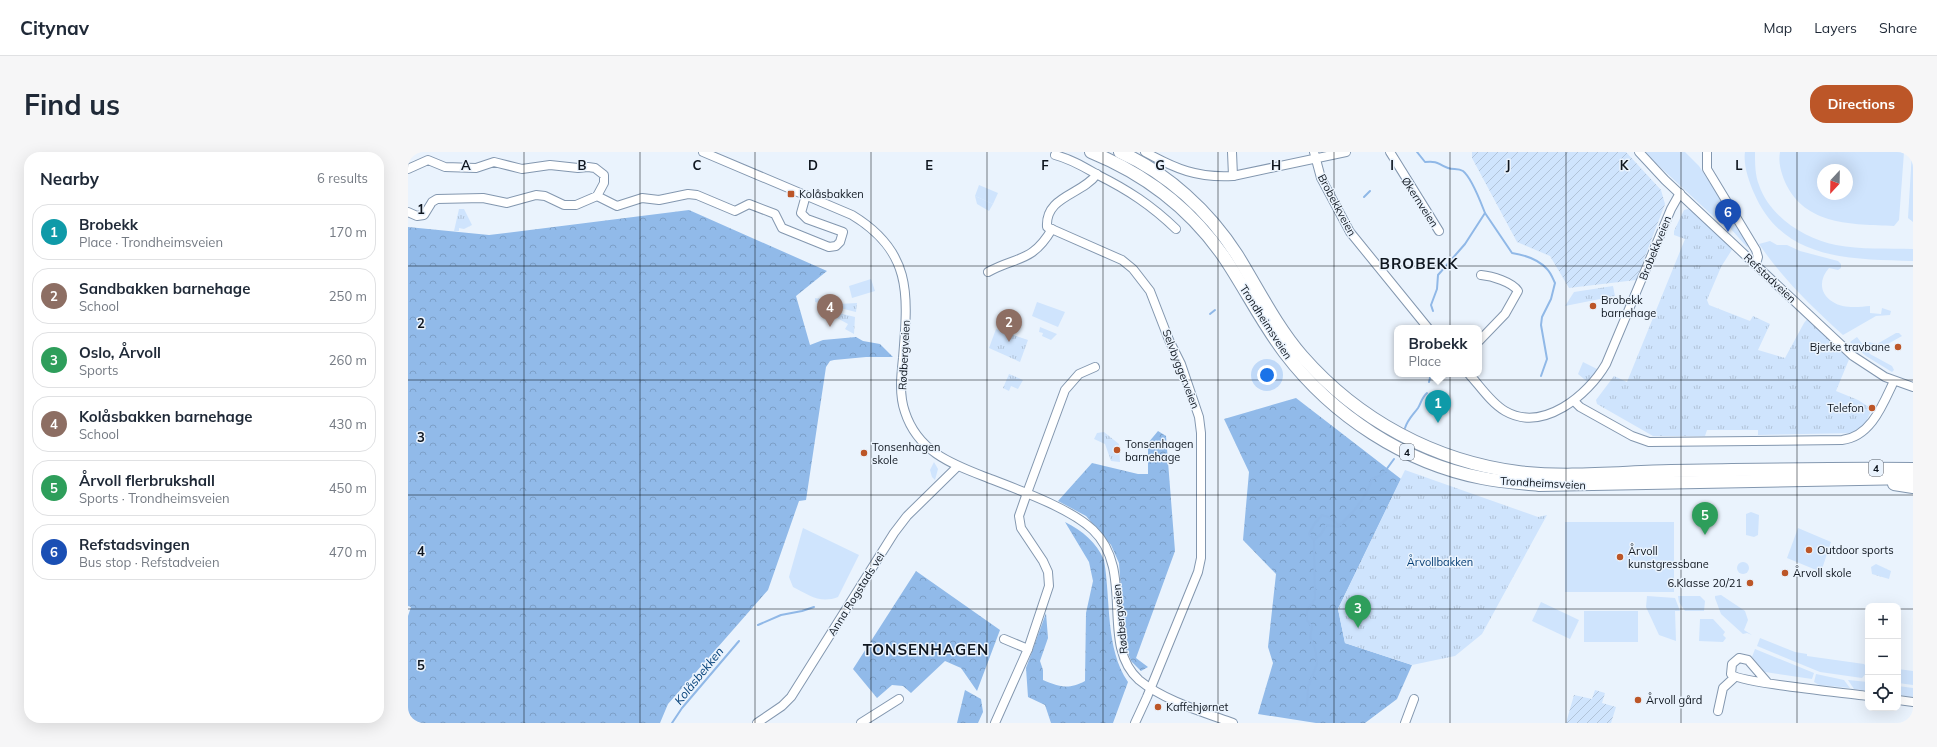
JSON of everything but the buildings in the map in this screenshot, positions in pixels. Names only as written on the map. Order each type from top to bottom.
[{"type":"highway","name":"Trondheimsveien","points":[[1091,152],[1119,165],[1148,182],[1189,214],[1203,229],[1221,253],[1270,333],[1309,381],[1332,403],[1371,432],[1424,460],[1457,472],[1483,478],[1539,485],[1913,478]]},
{"type":"highway","name":"Trondheimsveien","points":[[1120,152],[1145,165],[1179,189],[1214,224],[1236,253],[1292,343],[1321,377],[1375,421],[1411,441],[1463,461],[1482,466],[1526,472],[1561,474],[1840,468],[1913,469]]},
{"type":"highway","points":[[1840,468],[1913,462]]},
{"type":"highway","name":"4","points":[[1847,479],[1913,487]]},
{"type":"street","name":"Rødbergveien","points":[[703,152],[847,212],[864,222],[882,239],[896,258],[905,285],[907,306],[901,380],[904,410],[913,430],[925,445],[940,457],[957,466],[1027,493],[1084,523],[1105,544],[1114,569],[1120,637],[1124,658],[1132,672],[1151,688],[1166,697],[1233,723]]},
{"type":"street","points":[[1145,152],[1169,165],[1193,174],[1212,176],[1233,176],[1315,155],[1346,152]]},
{"type":"street","points":[[1232,152],[1233,176]]},
{"type":"street","name":"Økernveien","points":[[1390,152],[1439,231]]},
{"type":"street","name":"Refstadveien","points":[[1638,152],[1853,356],[1871,369],[1894,381],[1913,387]]},
{"type":"street","points":[[1707,152],[1707,169],[1756,250],[1758,257],[1756,264]]},
{"type":"street","points":[[1055,155],[1070,160],[1097,174],[1148,204],[1176,230]]},
{"type":"street","name":"Brobekkveien","points":[[1315,155],[1321,178],[1350,232],[1426,325]]},
{"type":"street","points":[[408,169],[428,160],[445,167],[476,168],[494,162],[522,169],[550,165],[578,168],[588,167],[595,168],[604,175],[604,183],[597,196],[576,205],[564,205],[545,196],[536,195],[507,203],[483,198],[437,199],[432,202],[424,215],[417,216],[408,212]]},
{"type":"street","points":[[988,272],[1019,261],[1030,254],[1045,240],[1052,229],[1048,227],[1047,222],[1050,211],[1055,204],[1090,182],[1097,174]]},
{"type":"street","name":"Brobekkveien","points":[[1472,377],[1497,405],[1516,416],[1528,418],[1542,416],[1574,401],[1596,380],[1606,364],[1671,209],[1680,193]]},
{"type":"street","points":[[597,196],[617,206],[642,198],[659,200],[688,194],[697,195],[735,211],[749,204],[775,214],[782,228],[829,247],[836,246],[840,242],[843,232],[807,219],[801,213],[801,208],[806,194]]},
{"type":"street","name":"Selvbyggerveien","points":[[1052,229],[1122,260],[1133,269],[1150,291],[1169,340],[1181,364],[1199,417],[1201,433],[1201,558],[1198,572],[1151,688],[1135,723]]},
{"type":"street","points":[[1482,275],[1514,286],[1518,291],[1506,314],[1482,338]]},
{"type":"street","points":[[995,723],[1028,649],[1049,586],[1048,572],[1043,561],[1021,528],[1019,516],[1065,390],[1079,374],[1095,367]]},
{"type":"street","points":[[1574,401],[1580,407],[1632,436],[1649,442],[1842,440],[1854,438],[1866,429],[1894,381]]},
{"type":"street","name":"Anna Rogstads vei","points":[[757,723],[782,706],[791,697],[894,533],[913,510],[957,466]]},
{"type":"street","points":[[1004,639],[1028,649]]},
{"type":"street","points":[[1767,682],[1751,663],[1742,658],[1734,662],[1731,667],[1731,674],[1735,677],[1767,682],[1865,696]]},
{"type":"street","points":[[1718,711],[1723,688],[1735,677]]},
{"type":"street","points":[[862,723],[899,699]]},
{"type":"street","points":[[1405,723],[1414,699]]},
{"type":"street","points":[[1901,700],[1913,702]]},
{"type":"green space","points":[[1472,152],[1626,152],[1661,190],[1665,204],[1636,280],[1569,288],[1550,256],[1517,242],[1472,158]]},
{"type":"green space","points":[[1644,152],[1685,152],[1699,166],[1750,245],[1747,247],[1730,228],[1728,230]]},
{"type":"green space","points":[[1745,152],[1755,152],[1757,177],[1764,197],[1771,207],[1790,225],[1812,238],[1845,247],[1913,249],[1913,261],[1843,257],[1821,252],[1800,244],[1782,232],[1767,215],[1750,184],[1746,167]]},
{"type":"green space","points":[[1780,152],[1904,152],[1899,220],[1894,226],[1846,223],[1817,215],[1805,207],[1794,196],[1785,182],[1779,160]]},
{"type":"green space","points":[[1913,152],[1913,222],[1908,218]]},
{"type":"green space","points":[[979,185],[998,193],[993,204],[975,196]]},
{"type":"green space","points":[[975,196],[993,204],[989,211],[977,204]]},
{"type":"green space","points":[[459,209],[464,209],[472,225],[464,229],[459,228],[459,231],[454,231]]},
{"type":"green space","points":[[689,210],[827,271],[796,296],[810,345],[823,340],[856,337],[863,341],[880,344],[893,357],[866,357],[834,360],[830,361],[826,367],[806,500],[799,501],[768,590],[668,704],[660,723],[408,723],[408,616],[411,607],[408,606],[408,227],[489,235]]},
{"type":"green space","points":[[1684,210],[1692,210],[1733,248],[1721,267],[1707,300],[1709,305],[1750,321],[1753,316],[1770,324],[1758,350],[1785,358],[1808,318],[1850,357],[1836,391],[1858,400],[1872,409],[1863,428],[1855,433],[1758,435],[1758,430],[1707,430],[1705,436],[1653,436],[1597,404],[1596,400],[1614,376],[1627,382],[1685,239],[1674,235],[1674,231]]},
{"type":"green space","points":[[1770,241],[1777,245],[1787,245],[1800,251],[1838,261],[1841,264],[1841,268],[1838,270],[1829,268],[1823,277],[1823,291],[1828,299],[1846,307],[1870,306],[1870,313],[1881,314],[1882,308],[1891,311],[1890,315],[1876,316],[1843,335],[1798,292],[1768,257],[1759,244]]},
{"type":"green space","points":[[871,279],[875,291],[852,298],[849,286]]},
{"type":"green space","points":[[1613,286],[1615,296],[1565,306],[1574,292]]},
{"type":"green space","points":[[815,298],[838,304],[857,303],[856,312],[815,302]]},
{"type":"green space","points":[[1037,302],[1065,312],[1058,327],[1032,316]]},
{"type":"green space","points":[[839,313],[855,317],[854,334],[845,329],[848,324],[837,318]]},
{"type":"green space","points":[[1040,327],[1057,334],[1051,340],[1042,336],[1043,333],[1039,332]]},
{"type":"green space","points":[[996,329],[1028,340],[1020,362],[989,348]]},
{"type":"green space","points":[[1896,333],[1899,333],[1902,336],[1877,350],[1879,353],[1868,345],[1869,342],[1877,344]]},
{"type":"green space","points":[[1857,337],[1870,354],[1892,366],[1894,370],[1892,372],[1866,356],[1850,342]]},
{"type":"green space","points":[[1583,362],[1601,371],[1590,384],[1578,374]]},
{"type":"green space","points":[[1009,374],[1023,380],[1018,389],[1011,386],[1009,391],[1003,388]]},
{"type":"green space","points":[[1296,398],[1401,479],[1338,609],[1345,643],[1412,665],[1397,699],[1365,723],[1316,723],[1258,714],[1273,663],[1268,647],[1276,574],[1243,540],[1249,472],[1224,419]]},
{"type":"green space","points":[[1158,431],[1166,436],[1175,551],[1136,658],[1148,667],[1141,671],[1131,661],[1125,645],[1119,563],[1111,545],[1086,516],[1058,501],[1092,463],[1138,474],[1148,474],[1148,443]]},
{"type":"green space","points":[[1104,432],[1119,444],[1120,462],[1111,461],[1105,444],[1094,439],[1097,433]]},
{"type":"green space","points":[[934,462],[938,469],[935,480],[932,477],[930,470]]},
{"type":"green space","name":"Årvollbakken","points":[[1405,470],[1538,517],[1547,515],[1482,634],[1455,656],[1412,665],[1345,643],[1338,609]]},
{"type":"green space","points":[[1751,512],[1759,515],[1758,535],[1754,537],[1746,535],[1746,514]]},
{"type":"green space","points":[[1065,522],[1078,529],[1093,542],[1104,560],[1112,639],[1121,669],[1128,682],[1113,723],[1051,723],[1045,705],[1028,697],[1026,668],[1046,613],[1048,638],[1040,661],[1043,670],[1043,680],[1064,686],[1074,686],[1085,681],[1086,613],[1093,581],[1089,562]]},
{"type":"green space","name":"Årvoll kunstgressbane","points":[[1565,522],[1674,522],[1674,592],[1565,592]]},
{"type":"green space","points":[[803,528],[859,555],[838,597],[826,600],[815,598],[793,587],[789,577]]},
{"type":"green space","name":"Outdoor sports","points":[[1798,528],[1831,542],[1821,572],[1787,558]]},
{"type":"green space","points":[[1745,562],[1748,563],[1748,573],[1741,574],[1738,573],[1737,566],[1738,563]]},
{"type":"green space","points":[[1876,564],[1891,571],[1889,579],[1872,574],[1871,567]]},
{"type":"green space","points":[[916,571],[1000,630],[977,691],[961,668],[945,661],[911,693],[903,686],[892,685],[877,698],[853,669]]},
{"type":"green space","points":[[1721,595],[1745,611],[1748,620],[1744,630],[1752,635],[1747,633],[1743,634],[1721,614],[1715,596]]},
{"type":"green space","points":[[1647,596],[1675,598],[1680,611],[1675,611],[1676,641],[1659,635],[1646,607]]},
{"type":"green space","points":[[1678,596],[1700,596],[1705,601],[1704,611],[1685,611],[1679,602]]},
{"type":"green space","points":[[1541,602],[1579,620],[1570,639],[1532,621]]},
{"type":"green space","points":[[1584,611],[1638,611],[1638,642],[1584,642]]},
{"type":"green space","points":[[1700,619],[1713,619],[1725,632],[1723,635],[1726,638],[1723,642],[1699,641]]},
{"type":"green space","points":[[1760,638],[1795,652],[1807,654],[1807,656],[1864,664],[1865,674],[1862,678],[1820,672],[1757,646]]},
{"type":"green space","points":[[1755,649],[1814,673],[1812,679],[1765,672],[1752,657]]},
{"type":"green space","points":[[1901,669],[1913,671],[1913,685],[1901,683]]},
{"type":"green space","points":[[1816,674],[1844,680],[1850,688],[1819,685],[1814,682]]},
{"type":"green space","points":[[1848,680],[1865,682],[1865,691],[1854,689]]},
{"type":"green space","points":[[1901,686],[1913,688],[1913,697],[1901,695]]},
{"type":"green space","points":[[965,690],[981,699],[983,712],[978,723],[957,723]]},
{"type":"green space","points":[[1595,690],[1605,693],[1602,703],[1616,707],[1611,723],[1566,723],[1574,695],[1592,699]]},
{"type":"waterway","points":[[1417,152],[1425,162],[1436,162],[1444,167],[1463,171],[1473,185],[1485,213],[1465,244],[1438,275],[1437,289],[1431,305],[1433,311]]},
{"type":"waterway","name":"Kolåsbekken","points":[[1364,197],[1370,191]]},
{"type":"waterway","points":[[1485,213],[1512,253],[1526,256],[1540,263],[1551,274],[1555,283],[1551,299],[1542,317],[1541,325],[1547,359],[1541,376]]},
{"type":"waterway","name":"Kolåsbekken","points":[[1210,314],[1215,310]]},
{"type":"waterway","points":[[1429,382],[1430,377]]},
{"type":"waterway","points":[[1405,428],[1427,393]]},
{"type":"waterway","points":[[1307,706],[1308,687],[1317,664],[1315,648],[1310,637],[1312,627],[1307,620],[1307,611],[1315,599],[1314,540],[1321,534],[1326,525],[1338,527],[1349,517],[1362,500],[1372,479],[1383,474],[1394,459]]},
{"type":"waterway","points":[[1314,540],[1309,534],[1315,523],[1322,515],[1331,518],[1339,526]]},
{"type":"waterway","name":"Kolåsbekken","points":[[758,625],[781,615],[814,607]]},
{"type":"waterway","name":"Kolåsbekken","points":[[672,723],[682,708],[739,641]]},
{"type":"place","name":"Kolåsbakken","points":[[791,194]]},
{"type":"place","name":"Refstadsvingen","points":[[1728,232]]},
{"type":"place","name":"Brobekk barnehage","points":[[1593,306]]},
{"type":"place","name":"Kolåsbakken barnehage","points":[[830,327]]},
{"type":"place","name":"Sandbakken barnehage","points":[[1009,342]]},
{"type":"place","name":"Bjerke travbane","points":[[1898,347]]},
{"type":"place","name":"Telefon","points":[[1872,408]]},
{"type":"place","name":"Brobekk","points":[[1438,423]]},
{"type":"place","name":"Tonsenhagen barnehage","points":[[1117,450]]},
{"type":"place","name":"Tonsenhagen skole","points":[[864,453]]},
{"type":"place","name":"Årvoll flerbrukshall","points":[[1705,535]]},
{"type":"place","name":"Outdoor sports","points":[[1809,550]]},
{"type":"place","name":"Årvoll kunstgressbane","points":[[1620,557]]},
{"type":"place","name":"Årvoll skole","points":[[1785,573]]},
{"type":"place","name":"6.Klasse 20/21","points":[[1750,583]]},
{"type":"place","name":"Oslo, Årvoll","points":[[1358,628]]},
{"type":"place","name":"Årvoll gård","points":[[1638,700]]},
{"type":"place","name":"Kaffehjørnet","points":[[1158,707]]},
{"type":"district","name":"BROBEKK","points":[[1419,264]]},
{"type":"district","name":"TONSENHAGEN","points":[[926,650]]}]
